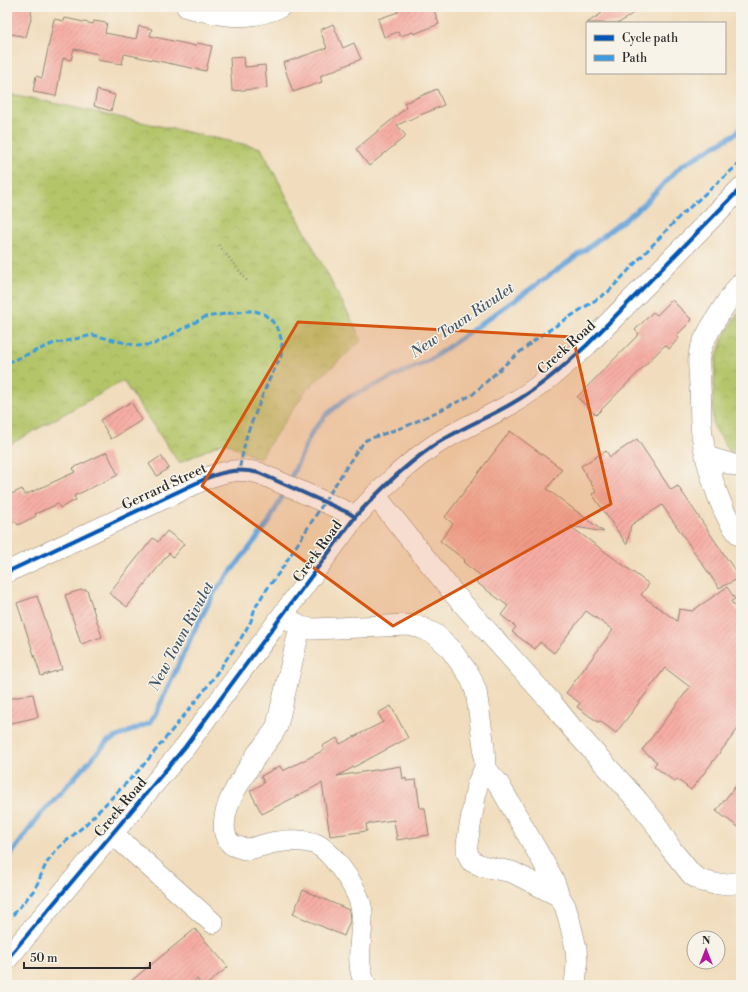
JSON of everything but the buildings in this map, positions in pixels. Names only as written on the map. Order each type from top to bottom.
[{"type":"street","points":[[187,7],[218,14],[250,16],[266,13],[280,7]]},
{"type":"street","name":"Creek Road","points":[[7,959],[185,747],[355,517],[375,495],[408,464],[435,444],[511,404],[539,386],[562,368],[587,345],[741,188]]},
{"type":"street","points":[[741,283],[709,332],[699,355],[702,434],[707,457],[719,498],[725,512],[731,524],[741,536]]},
{"type":"street","points":[[707,457],[741,467]]},
{"type":"street","name":"Gerrard Street","points":[[7,572],[212,476],[229,471],[248,470],[259,473],[355,517]]},
{"type":"street","points":[[375,495],[455,595],[552,702],[572,728],[638,801],[654,821],[670,849],[692,874],[702,881],[715,884],[741,882]]},
{"type":"street","points":[[284,615],[300,627],[313,629],[408,625],[422,628],[436,636],[449,647],[470,676],[474,686],[480,713],[484,747],[485,768],[477,785],[467,852],[471,861],[482,866],[512,872],[559,896]]},
{"type":"street","points":[[300,627],[277,726],[271,738],[259,753],[230,800],[224,825],[226,838],[233,846],[246,849],[278,841],[305,841],[317,845],[328,854],[349,880],[358,896],[362,911],[360,966],[362,979],[366,985]]},
{"type":"street","points":[[485,768],[498,783],[553,879],[559,896],[565,906],[574,941],[576,964],[575,985]]},
{"type":"street","points":[[112,833],[213,923]]},
{"type":"path","points":[[219,245],[248,282]]},
{"type":"highlighted area","points":[[298,322],[573,337],[611,504],[393,626],[202,486]]},
{"type":"shaded area","points":[[741,574],[741,611],[723,586]]},
{"type":"green space","points":[[7,93],[261,148],[362,340],[307,389],[259,459],[224,442],[179,463],[123,381],[7,446]]},
{"type":"green space","points":[[741,308],[741,459],[733,457],[713,425],[713,396],[716,360],[723,338]]},
{"type":"waterway","name":"New Town Rivulet","points":[[289,482],[312,432],[326,415],[347,398],[430,360],[585,250],[641,207],[681,166],[735,134],[741,128]]},
{"type":"waterway","name":"New Town Rivulet","points":[[7,860],[39,816],[108,741],[149,723],[157,711],[194,631],[214,593],[268,524],[286,489]]},
{"type":"marked path","points":[[7,922],[35,889],[46,864],[57,849],[84,826],[142,767],[204,691],[240,640],[264,593],[281,570],[356,452],[366,440],[409,425],[472,395],[510,360],[540,336],[608,292],[681,215],[741,162]]},
{"type":"marked path","points":[[7,363],[52,344],[93,335],[138,346],[154,344],[205,317],[245,311],[255,311],[264,314],[272,321],[279,331],[282,343],[281,356],[268,382],[247,434],[239,470]]},
{"type":"cycle path","points":[[7,959],[185,747],[355,517],[364,507],[402,471],[433,446],[521,398],[560,369],[587,345],[741,188]]},
{"type":"cycle path","points":[[7,572],[207,478],[233,471],[252,471],[259,473],[355,517]]}]
